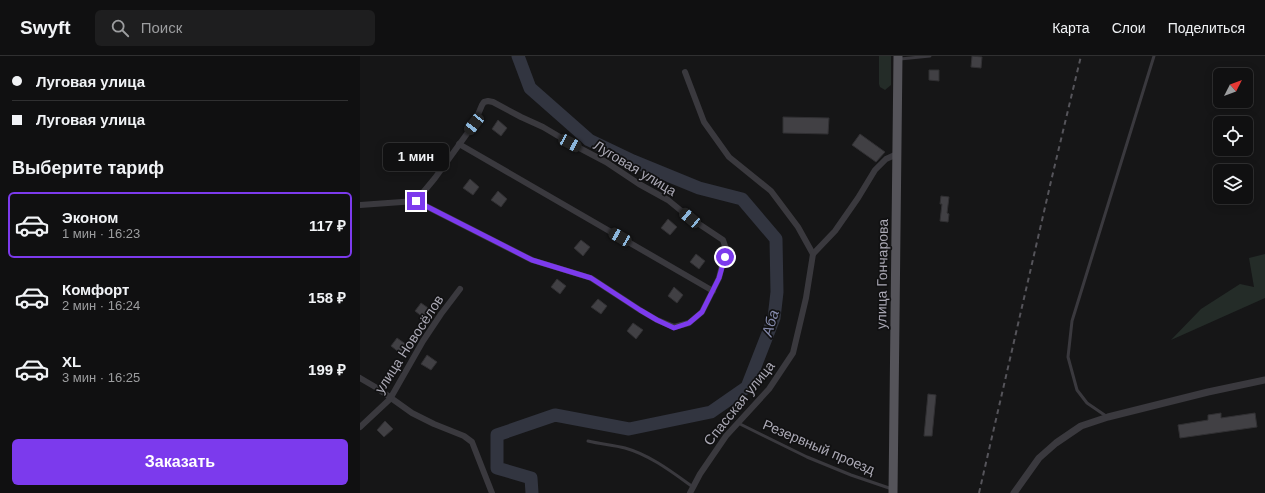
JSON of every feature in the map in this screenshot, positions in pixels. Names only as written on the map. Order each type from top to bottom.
[{"type":"main road","name":"улица Гончарова","points":[[893,491],[898,58]]},
{"type":"street","points":[[685,72],[704,122],[729,157],[771,191],[798,227],[813,254],[836,231],[875,170],[886,159],[897,154]]},
{"type":"street","name":"Луговая улица","points":[[488,101],[493,102],[543,127],[606,162],[639,184],[668,200],[690,218],[723,240],[726,249],[725,257],[719,278],[702,312],[689,323],[674,328],[640,310],[591,278],[532,260],[416,201],[435,178],[474,124],[484,102],[488,101]]},
{"type":"street","points":[[459,144],[713,291]]},
{"type":"street","points":[[360,205],[416,201]]},
{"type":"street","name":"Спасская улица","points":[[690,493],[700,474],[726,436],[769,389],[793,353],[806,298],[813,254]]},
{"type":"street","name":"улица Новосёлов","points":[[360,427],[390,399],[423,341],[460,289]]},
{"type":"street","points":[[360,378],[412,413],[464,436],[472,442],[492,493]]},
{"type":"street","points":[[1014,493],[1039,458],[1056,443],[1081,426],[1108,417],[1208,392],[1265,380]]},
{"type":"lane","points":[[898,58],[930,56]]},
{"type":"lane","points":[[1108,417],[1087,402],[1077,390],[1068,357],[1072,321],[1154,56]]},
{"type":"lane","name":"Резервный проезд","points":[[738,423],[807,457],[893,491]]},
{"type":"lane","points":[[588,441],[626,448],[652,459],[693,486]]},
{"type":"shaded area","points":[[879,56],[891,56],[891,85],[885,90],[880,87],[879,84]]},
{"type":"shaded area","points":[[1265,254],[1265,298],[1171,340],[1201,309],[1240,284],[1254,287],[1249,258]]},
{"type":"building","points":[[972,56],[982,57],[981,68],[971,67]]},
{"type":"building","points":[[929,70],[939,70],[939,81],[929,80]]},
{"type":"building","points":[[783,117],[829,118],[828,134],[783,133]]},
{"type":"building","points":[[498,120],[507,128],[501,136],[492,129]]},
{"type":"building","points":[[860,134],[885,152],[876,162],[852,145]]},
{"type":"building","points":[[470,179],[479,187],[473,195],[463,188]]},
{"type":"building","points":[[498,191],[507,199],[501,207],[491,200]]},
{"type":"building","points":[[941,196],[949,197],[947,213],[949,214],[948,222],[940,221],[942,204],[940,204]]},
{"type":"building","points":[[668,219],[677,227],[670,235],[661,228]]},
{"type":"building","points":[[581,240],[590,247],[583,256],[574,248]]},
{"type":"building","points":[[696,254],[705,261],[699,269],[690,262]]},
{"type":"building","points":[[557,279],[566,286],[560,294],[551,287]]},
{"type":"building","points":[[674,287],[683,295],[677,303],[668,296]]},
{"type":"building","points":[[598,299],[607,306],[601,314],[591,307]]},
{"type":"building","points":[[421,303],[431,310],[424,318],[415,311]]},
{"type":"building","points":[[633,323],[643,330],[636,339],[627,331]]},
{"type":"building","points":[[397,338],[407,345],[400,353],[391,346]]},
{"type":"building","points":[[427,355],[437,362],[431,370],[421,364]]},
{"type":"building","points":[[928,394],[936,395],[932,436],[924,436]]},
{"type":"building","points":[[1221,413],[1221,418],[1255,413],[1257,427],[1180,438],[1178,425],[1208,420],[1208,415]]},
{"type":"building","points":[[385,421],[393,429],[384,437],[377,430]]},
{"type":"waterway","name":"Аба","points":[[518,56],[530,88],[589,140],[633,161],[699,188],[742,199],[776,239],[777,292],[774,318],[747,387],[711,412],[629,429],[555,415],[497,435],[497,468],[531,478],[532,493]]},
{"type":"railway","points":[[979,493],[1081,56]]},
{"type":"route","points":[[416,201],[532,260],[591,278],[640,310],[674,328],[689,323],[702,312],[719,278],[725,257]]}]
